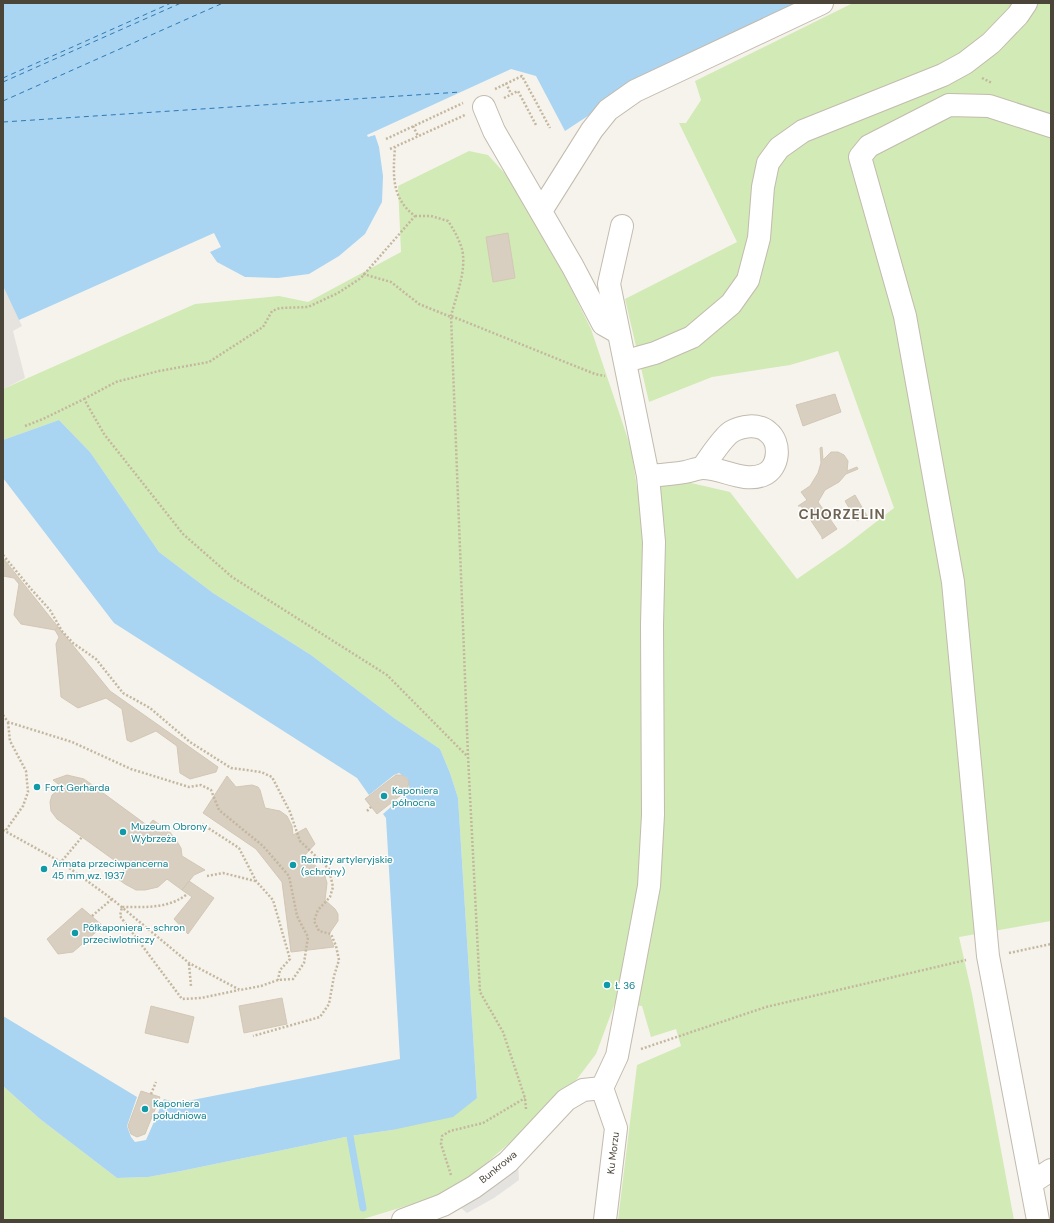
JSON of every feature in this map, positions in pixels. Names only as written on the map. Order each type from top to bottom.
[{"type":"street","points":[[541,211],[592,130],[608,110],[620,101],[635,91],[822,3]]},
{"type":"street","points":[[627,371],[655,353],[692,337],[731,304],[748,280],[759,238],[763,187],[768,163],[779,148],[803,131],[943,75],[965,63],[991,43],[1018,15],[1026,3]]},
{"type":"street","points":[[482,99],[494,131],[541,211],[603,324],[619,333]]},
{"type":"street","points":[[1038,1220],[988,956],[953,582],[905,316],[860,157],[869,146],[949,105],[989,106],[1051,126]]},
{"type":"street","points":[[602,1088],[617,1056],[650,878],[653,815],[652,625],[654,542],[648,476],[609,284],[622,226]]},
{"type":"street","points":[[648,476],[684,472],[702,468]]},
{"type":"street","name":"Bunkrowa","points":[[403,1220],[443,1205],[474,1187],[508,1162],[566,1100],[583,1090],[602,1088]]},
{"type":"street","name":"Ku Morzu","points":[[602,1088],[616,1128],[605,1220]]},
{"type":"street","points":[[1031,1183],[1051,1170]]},
{"type":"path","points":[[390,149],[418,136],[482,99],[506,83],[522,76],[550,128]]},
{"type":"path","points":[[506,83],[511,94]]},
{"type":"path","points":[[386,139],[413,126],[482,99],[511,94],[518,91],[536,126]]},
{"type":"path","points":[[413,126],[418,136]]},
{"type":"path","points":[[395,147],[393,173],[395,189],[407,210],[415,216],[431,216],[448,221],[458,237],[462,250],[462,268],[451,316],[468,756],[480,992],[503,1032],[525,1098],[528,1117],[535,1133]]},
{"type":"path","points":[[25,426],[84,399],[116,382],[159,371],[209,362],[263,326],[272,311],[280,308],[308,306],[338,293],[364,274],[415,216]]},
{"type":"path","points":[[364,274],[391,282],[418,304],[595,374],[627,371]]},
{"type":"path","points":[[84,399],[104,434],[182,534],[232,577],[387,675],[468,756]]},
{"type":"path","points":[[3,555],[31,590],[50,610],[62,631],[73,643],[96,659],[123,693],[150,708],[190,742],[231,768],[261,772],[272,777],[290,812],[300,841],[329,869],[332,887],[330,896],[318,910],[314,921],[319,931],[331,934],[336,946],[339,960],[334,976],[329,1004],[320,1017],[253,1036]]},
{"type":"path","points":[[3,715],[8,722],[10,741],[26,771],[28,792],[23,806],[5,830],[61,862],[94,885],[189,963],[240,990]]},
{"type":"path","points":[[8,722],[72,742],[131,769],[189,787],[201,785],[211,790],[219,810],[263,846],[289,876],[297,916],[308,937],[304,963],[293,978],[278,980],[261,986],[201,998],[182,999],[120,916],[122,907]]},
{"type":"path","points":[[367,811],[371,806]]},
{"type":"path","points":[[202,824],[239,848],[256,881],[273,900],[290,959],[280,970],[278,980]]},
{"type":"path","points":[[61,862],[82,837]]},
{"type":"path","points":[[207,876],[223,873],[256,881]]},
{"type":"path","points":[[122,907],[155,907],[168,905],[178,901],[186,895]]},
{"type":"path","points":[[92,916],[112,899]]},
{"type":"path","points":[[617,1056],[766,1007],[951,962]]},
{"type":"path","points":[[189,963],[191,986]]},
{"type":"path","points":[[151,1094],[156,1082]]},
{"type":"path","points":[[458,1196],[441,1144],[442,1136],[450,1131],[483,1123],[525,1098]]},
{"type":"shaded area","points":[[3,286],[22,326],[13,331],[25,378],[3,389]]},
{"type":"shaded area","points":[[518,1162],[519,1180],[494,1198],[467,1213],[456,1204]]},
{"type":"green space","points":[[853,3],[1051,3],[1051,921],[959,937],[972,994],[1014,1220],[618,1220],[637,1065],[681,1046],[676,1029],[651,1037],[642,1006],[615,1003],[596,1054],[574,1083],[513,1140],[468,1179],[442,1195],[360,1220],[3,1220],[3,1086],[40,1119],[117,1178],[148,1177],[350,1136],[392,1130],[477,1098],[458,798],[440,749],[394,718],[311,655],[213,593],[159,552],[90,452],[59,420],[3,440],[3,389],[195,304],[279,296],[308,302],[401,252],[398,186],[469,151],[488,155],[509,178],[551,248],[591,329],[631,448],[637,488],[687,482],[730,492],[797,579],[845,546],[894,508],[838,351],[790,365],[712,377],[649,402],[625,299],[737,242],[679,123],[686,123],[701,100],[695,81]]},
{"type":"water","points":[[3,3],[803,3],[632,87],[565,131],[536,76],[511,69],[367,135],[368,137],[375,135],[379,147],[383,176],[382,202],[365,234],[339,256],[309,274],[278,278],[245,277],[217,262],[210,252],[221,247],[214,233],[19,320],[3,286]]},
{"type":"water","points":[[59,420],[90,452],[159,552],[213,593],[311,655],[394,718],[440,749],[458,798],[477,1098],[453,1117],[392,1130],[350,1136],[148,1177],[117,1178],[40,1119],[3,1086],[3,1016],[137,1097],[127,1126],[131,1137],[135,1142],[146,1140],[164,1099],[177,1103],[400,1059],[386,818],[383,814],[410,790],[407,778],[399,773],[394,775],[369,795],[357,778],[114,623],[3,478],[3,440]]},
{"type":"building","points":[[508,233],[515,278],[493,282],[486,237]]},
{"type":"building","points":[[835,394],[841,412],[803,426],[796,405]]},
{"type":"building","points":[[822,447],[823,460],[831,452],[838,452],[844,455],[848,461],[847,471],[857,467],[858,469],[846,474],[839,482],[825,490],[818,502],[837,529],[822,539],[801,506],[798,506],[807,500],[801,492],[810,486],[818,473],[821,463],[820,448]]},
{"type":"building","points":[[855,495],[867,516],[857,521],[845,501]]},
{"type":"building","points":[[3,558],[58,627],[55,630],[21,624],[14,615],[19,584],[14,578],[3,576]]},
{"type":"building","points":[[58,627],[110,691],[218,767],[216,772],[190,779],[180,773],[177,746],[156,731],[131,742],[127,740],[122,709],[106,698],[78,708],[61,697],[56,644],[59,637],[55,630]]},
{"type":"building","name":"Muzeum Obrony Wybrzeża","points":[[67,775],[84,779],[148,826],[153,820],[169,831],[181,848],[182,856],[205,870],[194,875],[182,890],[167,879],[158,887],[145,890],[136,890],[125,884],[118,879],[125,868],[57,819],[51,811],[50,802],[52,795],[62,787],[53,780]]},
{"type":"building","name":"Kaponiera północna","points":[[396,775],[402,775],[406,778],[409,782],[408,787],[405,792],[377,814],[365,799]]},
{"type":"building","name":"Remizy artyleryjskie (schrony)","points":[[227,776],[236,787],[252,785],[258,787],[265,808],[280,811],[287,816],[292,826],[293,835],[306,828],[315,844],[304,856],[324,873],[327,883],[325,900],[335,909],[338,914],[338,921],[329,934],[334,947],[291,952],[282,882],[256,849],[203,813]]},
{"type":"building","points":[[189,881],[214,898],[188,934],[174,919],[192,897],[182,890]]},
{"type":"building","name":"Półkaponiera - schron przeciwlotniczy","points":[[82,908],[103,926],[73,952],[58,954],[47,939]]},
{"type":"building","points":[[282,998],[287,1024],[244,1033],[239,1006]]},
{"type":"building","points":[[151,1006],[194,1017],[188,1043],[145,1033]]},
{"type":"building","name":"Kaponiera południowa","points":[[141,1091],[160,1097],[145,1134],[137,1137],[131,1134],[128,1126]]},
{"type":"waterway","points":[[350,1136],[363,1208]]},
{"type":"ferry route","points":[[3,78],[171,3]]},
{"type":"ferry route","points":[[3,82],[181,3]]},
{"type":"ferry route","points":[[3,101],[223,3]]},
{"type":"ferry route","points":[[3,122],[461,92]]},
{"type":"place","name":"Fort Gerharda","points":[[37,787]]},
{"type":"place","name":"Kaponiera północna","points":[[384,796]]},
{"type":"place","name":"Muzeum Obrony Wybrzeża","points":[[123,832]]},
{"type":"place","name":"Remizy artyleryjskie (schrony)","points":[[293,865]]},
{"type":"place","name":"Armata przeciwpancerna 45 mm wz. 1937","points":[[44,869]]},
{"type":"place","name":"Półkaponiera - schron przeciwlotniczy","points":[[75,933]]},
{"type":"place","name":"Ł 36","points":[[607,985]]},
{"type":"place","name":"Kaponiera południowa","points":[[145,1109]]},
{"type":"district","name":"CHORZELIN","points":[[842,514]]}]
